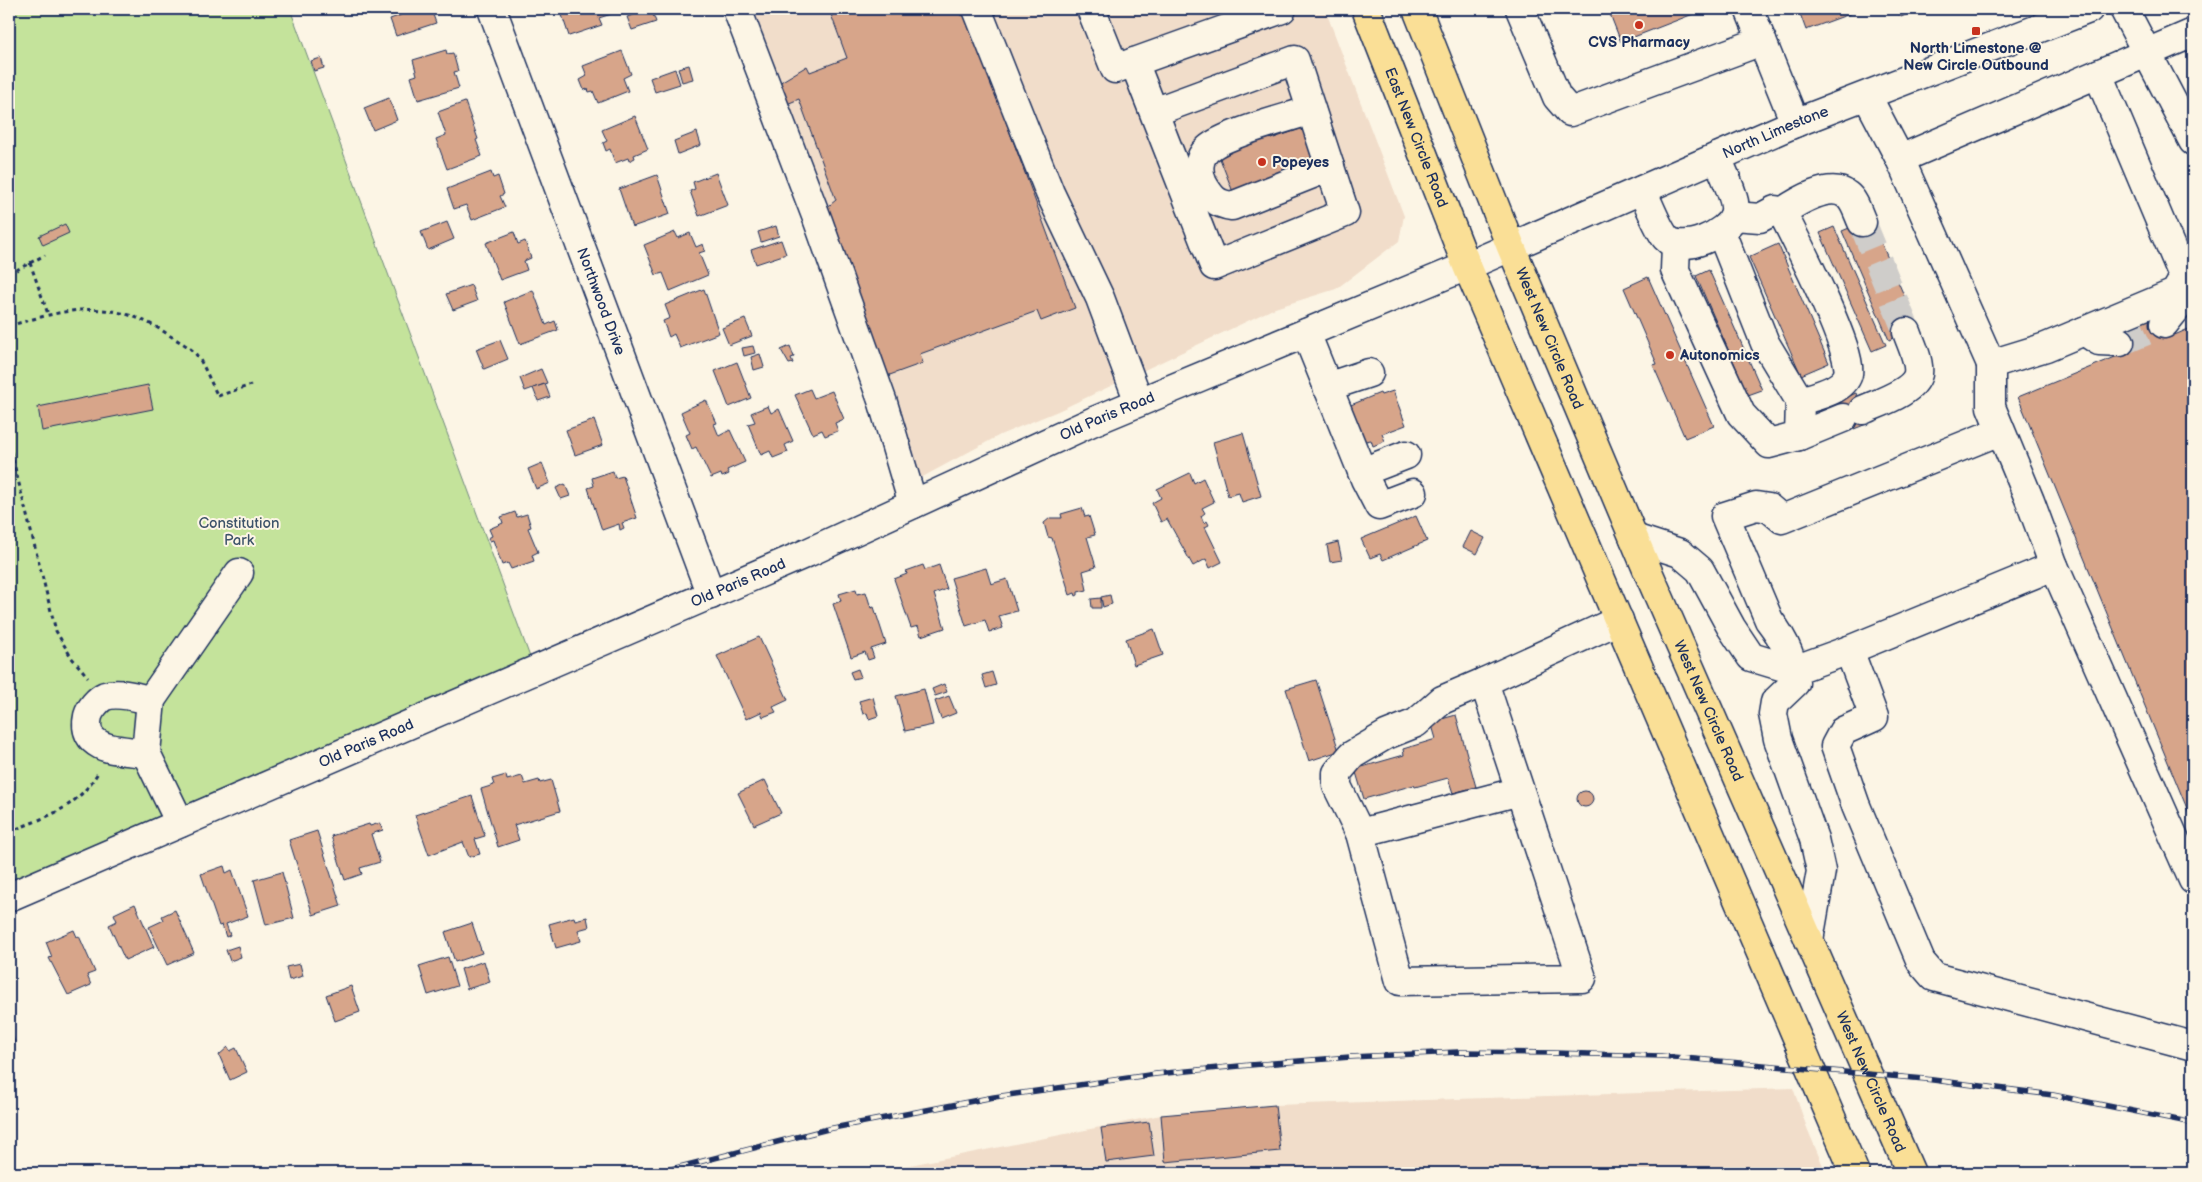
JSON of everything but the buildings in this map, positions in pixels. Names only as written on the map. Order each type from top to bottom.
[{"type":"highway","name":"East New Circle Road","points":[[1366,9],[1467,266]]},
{"type":"highway","points":[[1417,9],[1510,247]]},
{"type":"highway","name":"West New Circle Road","points":[[1510,247],[1634,538],[1911,1173]]},
{"type":"highway","points":[[1467,266],[1855,1173]]},
{"type":"street","name":"Northwood Drive","points":[[492,9],[711,594]]},
{"type":"street","points":[[737,9],[818,221],[873,375],[913,504]]},
{"type":"street","points":[[977,9],[1050,193],[1100,298],[1139,402]]},
{"type":"street","points":[[1092,9],[1114,69],[1282,9]]},
{"type":"street","points":[[1520,9],[1557,97],[1570,112],[1762,41]]},
{"type":"street","points":[[1749,9],[1795,123]]},
{"type":"street","name":"North Limestone","points":[[1467,266],[1795,123],[1867,96],[2057,15],[2089,9]]},
{"type":"street","points":[[2124,9],[2193,141]]},
{"type":"street","points":[[1900,159],[2193,33]]},
{"type":"street","points":[[1134,62],[1214,266],[1346,213],[1295,60],[1154,112]]},
{"type":"street","points":[[1991,364],[2046,347],[2175,293],[2184,278],[2098,74]]},
{"type":"street","points":[[1867,96],[1900,159],[1991,364],[1991,407],[2000,431],[2030,501],[2054,566],[2193,880]]},
{"type":"street","points":[[1311,110],[1220,141],[1206,150],[1199,164],[1200,177],[1208,194],[1220,204],[1232,206],[1330,167]]},
{"type":"street","points":[[1717,157],[1735,205],[1727,224],[1765,343],[1800,401],[1799,436]]},
{"type":"street","points":[[1782,212],[1801,199],[1831,189],[1846,194],[1855,206],[1862,222]]},
{"type":"street","points":[[1642,190],[1666,238],[1676,245],[1692,244],[1727,224],[1760,218],[1775,210],[1782,212],[1830,312],[1848,362],[1848,374],[1841,384],[1800,401]]},
{"type":"street","points":[[1676,245],[1675,270],[1741,414],[1769,444],[1799,436],[1907,390],[1918,375],[1917,363],[1907,332]]},
{"type":"street","name":"Old Paris Road","points":[[9,897],[711,594],[1094,421],[1467,266]]},
{"type":"street","points":[[2164,324],[2177,308],[2175,293]]},
{"type":"street","points":[[2084,331],[2099,340],[2120,342]]},
{"type":"street","points":[[1306,332],[1362,472],[1379,506],[1413,493]]},
{"type":"street","points":[[1327,387],[1369,373]]},
{"type":"street","points":[[1809,940],[1821,871],[1814,838],[1778,739],[1773,714],[1775,702],[1796,683],[1794,670],[1780,634],[1769,620],[1725,516],[1756,506],[1770,508],[1782,519],[2000,431]]},
{"type":"street","points":[[1362,472],[1406,455]]},
{"type":"street","points":[[1634,538],[1680,553],[1700,570],[1731,627],[1751,657],[1794,670],[2054,566]]},
{"type":"street","points":[[180,823],[146,753],[152,700],[240,573]]},
{"type":"street","points":[[1484,682],[1582,978],[1400,981],[1360,833],[1336,786],[1337,773],[1352,756],[1386,735],[1416,723],[1442,700],[1618,620]]},
{"type":"street","points":[[1848,650],[1874,717],[1843,731],[1835,746],[1856,806],[1921,962],[1934,977],[2193,1046]]},
{"type":"street","points":[[146,753],[111,749],[95,742],[88,734],[86,726],[89,713],[104,696],[116,695],[152,700]]},
{"type":"street","points":[[1360,833],[1520,792]]},
{"type":"path","points":[[9,274],[46,255]]},
{"type":"path","points":[[30,263],[48,314]]},
{"type":"path","points":[[9,326],[48,314],[84,308],[105,309],[129,314],[153,324],[194,353],[218,396],[251,385]]},
{"type":"path","points":[[9,444],[56,631],[71,657],[104,696]]},
{"type":"path","points":[[9,832],[65,808],[78,799],[92,783],[111,749]]},
{"type":"shaded area","points":[[722,9],[1325,9],[1404,216],[1399,241],[1336,289],[1275,308],[1058,411],[1000,435],[893,493],[865,386]]},
{"type":"shaded area","points":[[1793,1088],[1826,1173],[870,1173],[1161,1115],[1275,1105]]},
{"type":"green space","name":"Constitution Park","points":[[9,9],[290,9],[530,657],[9,884]]},
{"type":"tunnel","points":[[1862,222],[1907,332]]},
{"type":"tunnel","points":[[2120,342],[2164,324]]},
{"type":"railway","points":[[656,1173],[828,1129],[994,1097],[1156,1074],[1350,1057],[1458,1052],[1661,1056],[1925,1079],[2053,1095],[2193,1123]]},
{"type":"place","name":"CVS Pharmacy","points":[[1639,25]]},
{"type":"place","name":"North Limestone @ New Circle Outbound","points":[[1976,31]]},
{"type":"place","name":"Popeyes","points":[[1262,162]]},
{"type":"place","name":"Autonomics","points":[[1670,355]]}]
